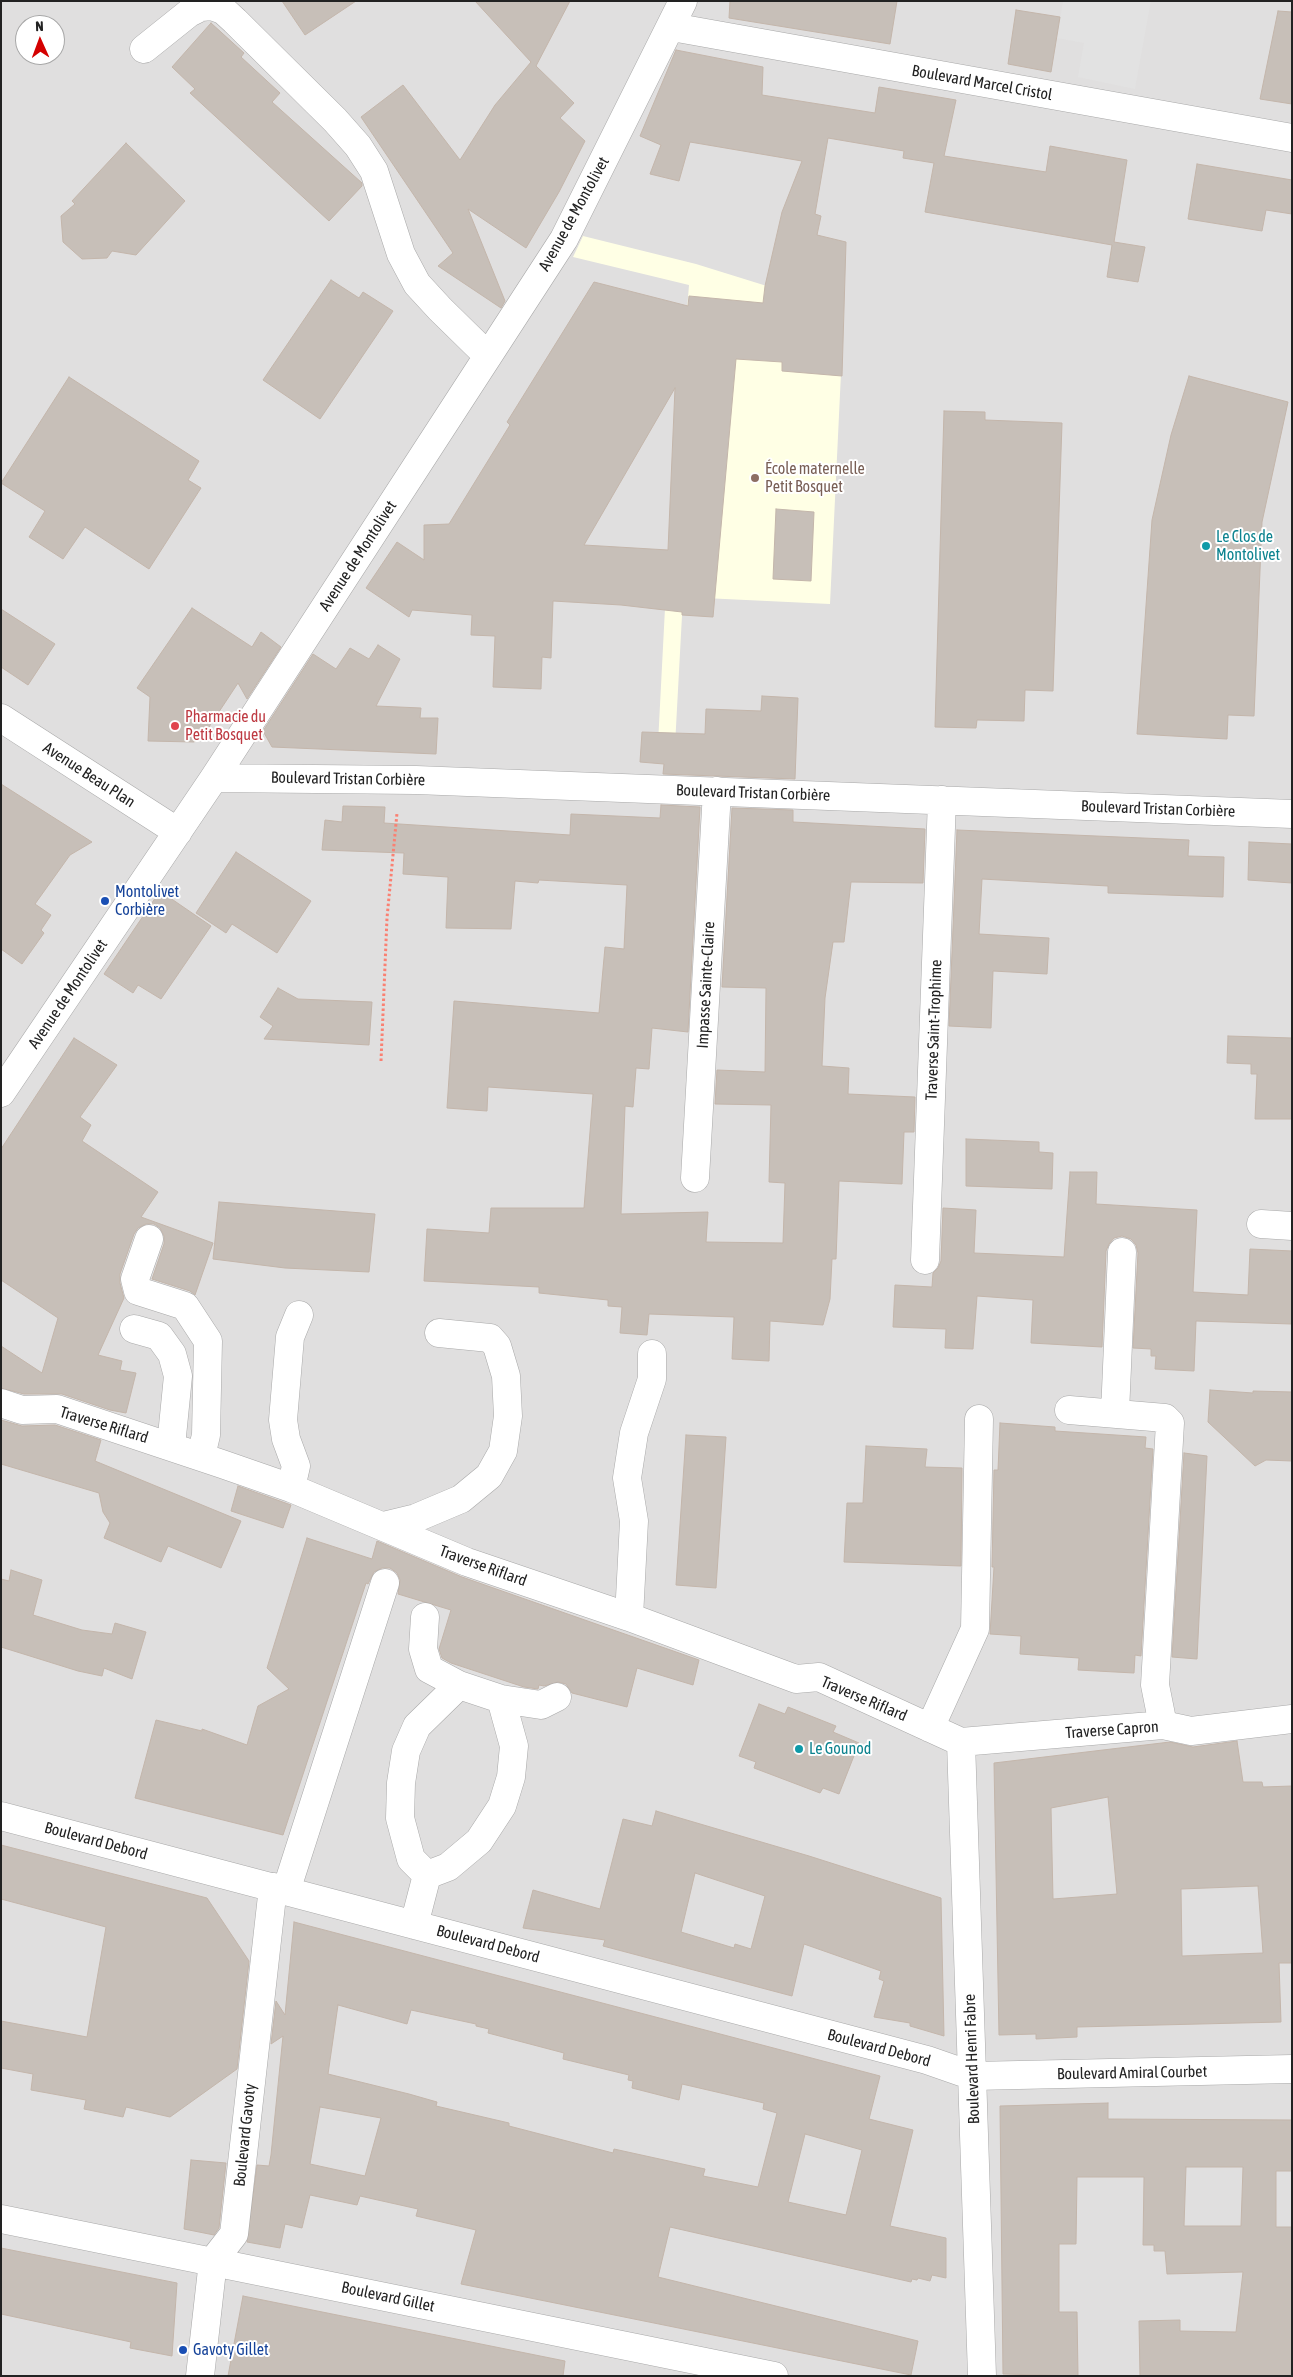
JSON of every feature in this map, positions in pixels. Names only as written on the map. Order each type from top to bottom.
[{"type":"street","name":"Avenue de Montolivet","points":[[1,1093],[214,778],[564,239],[672,27],[683,1]]},
{"type":"street","points":[[144,49],[189,13],[201,7],[212,6],[223,10],[235,20],[336,120],[358,146],[374,171],[401,254],[417,284],[488,356]]},
{"type":"street","name":"Boulevard Marcel Cristol","points":[[672,27],[1292,138]]},
{"type":"street","name":"Avenue Beau Plan","points":[[1,718],[178,832]]},
{"type":"street","name":"Boulevard Tristan Corbière","points":[[214,778],[400,780],[1292,814]]},
{"type":"street","name":"Impasse Sainte-Claire","points":[[695,1178],[717,791]]},
{"type":"street","name":"Traverse Saint-Trophime","points":[[925,1260],[942,800]]},
{"type":"street","points":[[1261,1224],[1292,1226]]},
{"type":"street","points":[[149,1239],[135,1280],[138,1291],[186,1306],[208,1341],[206,1435],[201,1456]]},
{"type":"street","points":[[1115,1413],[1122,1252]]},
{"type":"street","points":[[291,1488],[296,1466],[286,1439],[283,1420],[290,1337],[299,1315]]},
{"type":"street","points":[[134,1329],[159,1336],[172,1354],[178,1376],[171,1446]]},
{"type":"street","points":[[383,1526],[416,1518],[461,1499],[489,1476],[502,1451],[508,1416],[506,1376],[497,1346],[490,1338],[439,1333]]},
{"type":"street","points":[[629,1617],[634,1521],[627,1478],[634,1433],[652,1379],[652,1354]]},
{"type":"street","name":"Traverse Riflard","points":[[1,1404],[22,1410],[57,1409],[201,1456],[291,1488],[466,1562],[629,1617],[796,1679],[819,1677],[961,1742]]},
{"type":"street","points":[[1069,1410],[1165,1418],[1170,1423],[1155,1685],[1164,1726]]},
{"type":"street","points":[[930,1728],[975,1629],[979,1419]]},
{"type":"street","name":"Boulevard Gavoty","points":[[200,2376],[214,2261],[234,2234],[279,1889],[385,1583]]},
{"type":"street","points":[[425,1617],[423,1649],[429,1670],[459,1685],[501,1699],[541,1705],[557,1697]]},
{"type":"street","points":[[427,1874],[411,1858],[400,1818],[403,1767],[406,1751],[417,1726],[459,1685]]},
{"type":"street","points":[[427,1874],[448,1867],[479,1841],[502,1806],[511,1777],[514,1746],[501,1699]]},
{"type":"street","name":"Traverse Capron","points":[[961,1742],[1164,1726],[1190,1731],[1292,1719]]},
{"type":"street","name":"Boulevard Henri Fabre","points":[[961,1742],[982,2376]]},
{"type":"street","name":"Boulevard Debord","points":[[1,1816],[927,2060],[973,2076]]},
{"type":"street","points":[[414,1925],[427,1874]]},
{"type":"street","name":"Boulevard Amiral Courbet","points":[[973,2076],[1292,2069]]},
{"type":"street","name":"Boulevard Gillet","points":[[1,2219],[774,2376]]},
{"type":"path","points":[[381,1061],[387,918],[400,780]]},
{"type":"shaded area","points":[[1,1],[1292,1],[1292,2376],[1,2376]]},
{"type":"shaded area","points":[[1063,1],[1151,1],[1135,89],[1078,77],[1084,43],[1057,38]]},
{"type":"shaded area","name":"École maternelle Petit Bosquet","points":[[583,236],[696,264],[844,310],[830,604],[683,597],[674,764],[657,763],[668,550],[689,285],[573,257]]},
{"type":"building","points":[[282,1],[356,1],[305,35]]},
{"type":"building","points":[[475,1],[570,1],[536,66],[574,103],[560,118],[585,141],[559,192],[526,248],[468,209],[505,301],[501,308],[438,266],[453,253],[361,117],[403,85],[460,160],[495,105],[531,62]]},
{"type":"building","points":[[730,1],[897,1],[890,44],[729,18]]},
{"type":"building","points":[[1016,10],[1060,17],[1051,72],[1008,64]]},
{"type":"building","points":[[1278,11],[1292,12],[1292,104],[1260,99]]},
{"type":"building","points":[[211,23],[244,53],[241,57],[280,93],[272,102],[362,183],[362,186],[329,221],[190,93],[195,89],[172,67]]},
{"type":"building","points":[[676,50],[763,67],[762,95],[875,113],[879,87],[956,100],[944,156],[1046,172],[1050,146],[1127,160],[1114,242],[1145,247],[1138,282],[1107,277],[1112,245],[925,212],[934,163],[903,158],[904,151],[828,138],[815,214],[821,216],[817,235],[846,242],[842,376],[782,371],[782,362],[736,359],[713,617],[682,615],[682,612],[621,605],[553,601],[551,658],[542,657],[541,689],[493,687],[495,636],[471,635],[472,615],[412,610],[409,617],[366,588],[397,542],[424,560],[424,525],[449,524],[510,425],[507,422],[594,282],[688,306],[689,296],[763,303],[765,286],[782,212],[802,161],[690,142],[679,181],[650,174],[661,145],[640,136]],"holes":[[[675,388],[668,550],[584,545]]]},
{"type":"building","points":[[126,143],[185,201],[136,255],[112,251],[107,258],[82,259],[63,242],[61,216],[75,204],[72,201]]},
{"type":"building","points":[[1197,164],[1292,180],[1292,214],[1266,210],[1262,231],[1188,219]]},
{"type":"building","points":[[331,280],[359,298],[363,292],[393,311],[320,419],[263,380]]},
{"type":"building","name":"Le Clos de Montolivet","points":[[1189,376],[1288,402],[1262,522],[1254,716],[1228,715],[1227,739],[1137,734],[1152,520],[1171,435]]},
{"type":"building","points":[[69,377],[199,461],[188,480],[201,488],[149,569],[85,527],[63,559],[29,537],[45,511],[1,483]]},
{"type":"building","points":[[944,411],[985,412],[985,420],[1062,423],[1053,691],[1025,690],[1024,721],[977,720],[976,728],[935,727]]},
{"type":"building","points":[[776,509],[814,512],[811,581],[773,579]]},
{"type":"building","points":[[192,608],[252,647],[261,632],[281,647],[247,699],[238,683],[203,736],[194,742],[148,741],[150,697],[137,688]]},
{"type":"building","points":[[1,609],[55,644],[28,685],[1,667]]},
{"type":"building","points":[[378,645],[400,659],[376,706],[421,708],[420,718],[438,718],[436,754],[272,747],[263,731],[313,654],[336,669],[350,648],[369,659]]},
{"type":"building","points":[[762,696],[798,698],[795,779],[663,774],[664,764],[640,762],[642,732],[705,734],[706,709],[761,711]]},
{"type":"building","points":[[1,784],[92,842],[70,855],[35,904],[51,915],[41,930],[44,933],[22,964],[1,949]]},
{"type":"building","points":[[661,805],[700,807],[688,1032],[652,1028],[649,1069],[636,1068],[633,1107],[625,1106],[621,1214],[708,1212],[706,1242],[783,1243],[785,1183],[769,1182],[771,1105],[715,1104],[717,1070],[765,1072],[766,988],[722,987],[732,808],[793,810],[793,822],[925,829],[923,883],[851,882],[844,942],[833,942],[825,998],[822,1066],[849,1068],[848,1094],[915,1097],[914,1132],[904,1132],[902,1184],[839,1181],[836,1259],[832,1259],[830,1299],[823,1325],[770,1321],[769,1361],[732,1359],[734,1317],[649,1314],[647,1335],[620,1333],[622,1307],[608,1306],[608,1300],[539,1293],[539,1287],[424,1281],[427,1229],[489,1233],[491,1208],[584,1208],[593,1094],[488,1087],[487,1111],[447,1108],[454,1001],[599,1013],[605,947],[624,949],[627,885],[539,880],[538,883],[515,881],[511,929],[446,928],[448,877],[403,874],[404,853],[322,850],[325,820],[342,822],[343,806],[385,807],[384,823],[570,835],[571,814],[660,818]]},
{"type":"building","points":[[957,830],[1189,840],[1188,856],[1224,857],[1223,897],[1108,893],[1108,886],[982,879],[979,934],[1049,938],[1047,974],[993,971],[991,1028],[949,1026]]},
{"type":"building","points":[[1249,842],[1292,844],[1292,883],[1248,880]]},
{"type":"building","points":[[236,852],[311,901],[277,953],[232,924],[226,933],[196,913]]},
{"type":"building","points":[[160,891],[211,926],[161,999],[138,985],[133,993],[104,974]]},
{"type":"building","points":[[278,988],[298,999],[372,1002],[369,1045],[264,1039],[273,1026],[260,1017]]},
{"type":"building","points":[[1228,1036],[1292,1038],[1292,1119],[1255,1119],[1257,1074],[1251,1074],[1251,1064],[1227,1063]]},
{"type":"building","points":[[74,1038],[117,1065],[80,1117],[91,1125],[82,1141],[158,1192],[141,1217],[213,1243],[195,1295],[190,1291],[152,1279],[164,1244],[164,1236],[160,1228],[154,1224],[146,1224],[138,1228],[134,1234],[120,1274],[124,1298],[98,1355],[122,1361],[120,1370],[136,1373],[126,1413],[110,1410],[62,1394],[24,1394],[1,1388],[1,1346],[42,1373],[58,1318],[1,1280],[1,1149]]},
{"type":"building","points":[[966,1139],[1039,1142],[1039,1152],[1053,1153],[1052,1189],[966,1186]]},
{"type":"building","points":[[1070,1172],[1097,1172],[1096,1204],[1197,1210],[1193,1292],[1248,1295],[1250,1249],[1292,1251],[1292,1324],[1196,1321],[1194,1371],[1155,1369],[1156,1356],[1151,1356],[1151,1349],[1133,1348],[1138,1253],[1136,1245],[1131,1239],[1122,1236],[1114,1238],[1106,1251],[1102,1347],[1031,1343],[1033,1300],[977,1296],[973,1349],[945,1348],[946,1329],[893,1327],[895,1285],[932,1287],[933,1273],[941,1261],[943,1208],[976,1210],[974,1253],[1064,1257]]},
{"type":"building","points":[[219,1202],[375,1214],[369,1272],[285,1268],[213,1259]]},
{"type":"building","points":[[1210,1390],[1253,1393],[1253,1391],[1292,1392],[1292,1461],[1266,1460],[1255,1466],[1208,1422]]},
{"type":"building","points":[[1,1420],[22,1426],[55,1425],[101,1440],[95,1461],[241,1521],[221,1568],[168,1546],[161,1562],[104,1538],[110,1523],[103,1512],[99,1493],[1,1464]]},
{"type":"building","points":[[1000,1423],[1055,1427],[1055,1431],[1146,1437],[1145,1448],[1153,1449],[1141,1656],[1135,1655],[1134,1673],[1078,1670],[1079,1658],[1020,1654],[1021,1636],[990,1634],[994,1567],[992,1567],[994,1470],[998,1470]]},
{"type":"building","points":[[686,1435],[726,1437],[716,1588],[676,1585]]},
{"type":"building","points":[[866,1446],[927,1449],[925,1467],[962,1468],[961,1566],[844,1562],[847,1503],[863,1503]]},
{"type":"building","points":[[1184,1453],[1207,1456],[1197,1659],[1172,1657]]},
{"type":"building","points":[[238,1486],[291,1505],[283,1528],[231,1511]]},
{"type":"building","points":[[307,1538],[372,1559],[377,1541],[462,1577],[699,1660],[693,1685],[637,1668],[627,1707],[572,1693],[566,1684],[558,1682],[544,1686],[539,1685],[538,1689],[524,1687],[451,1663],[442,1658],[439,1649],[451,1610],[398,1594],[400,1580],[397,1573],[390,1568],[382,1568],[374,1572],[368,1584],[366,1583],[283,1835],[135,1798],[156,1720],[202,1731],[202,1729],[247,1745],[258,1706],[289,1689],[267,1668]]},
{"type":"building","points":[[11,1570],[42,1580],[33,1615],[82,1630],[112,1634],[115,1623],[146,1632],[132,1679],[104,1668],[102,1676],[78,1671],[1,1647],[1,1579],[9,1581]]},
{"type":"building","name":"Le Gounod","points":[[759,1704],[785,1714],[788,1707],[836,1726],[833,1732],[859,1743],[839,1794],[823,1788],[820,1793],[754,1768],[756,1762],[739,1756]]},
{"type":"building","points":[[1237,1741],[1243,1782],[1262,1782],[1263,1787],[1292,1786],[1292,1963],[1279,1963],[1281,2022],[1077,2027],[1077,2037],[1036,2039],[1036,2034],[999,2035],[994,1763],[1170,1742],[1193,1747]],"holes":[[[1108,1797],[1117,1894],[1053,1899],[1051,1808]],[[1258,1886],[1263,1953],[1182,1956],[1181,1889]]]},
{"type":"building","points":[[656,1811],[809,1856],[941,1898],[944,2036],[910,2026],[910,2023],[874,2017],[884,1981],[879,1979],[881,1971],[804,1944],[792,1996],[603,1946],[605,1940],[523,1928],[533,1890],[600,1909],[623,1819],[652,1826]],"holes":[[[695,1873],[765,1896],[751,1949],[735,1944],[734,1948],[681,1932]]]},
{"type":"building","points":[[1,1845],[207,1898],[249,1961],[237,2069],[170,2117],[126,2107],[123,2117],[84,2109],[86,2100],[31,2090],[33,2074],[1,2068],[1,2021],[87,2037],[106,1927],[1,1899]]},
{"type":"building","points":[[294,1922],[880,2076],[869,2119],[913,2130],[890,2226],[946,2238],[946,2278],[932,2275],[930,2281],[918,2278],[917,2280],[912,2279],[911,2282],[670,2227],[658,2277],[918,2341],[911,2375],[461,2284],[476,2230],[416,2216],[418,2209],[360,2196],[357,2205],[310,2195],[302,2228],[285,2224],[280,2248],[247,2242],[257,2165],[269,2166],[271,2155],[283,2036],[271,2044],[276,2001],[285,2015]],"holes":[[[338,2005],[407,2024],[411,2010],[476,2024],[476,2026],[489,2029],[488,2033],[564,2053],[563,2059],[629,2075],[628,2080],[633,2081],[632,2088],[679,2100],[682,2084],[764,2103],[763,2109],[777,2113],[758,2187],[703,2176],[705,2169],[614,2149],[613,2153],[509,2126],[509,2123],[436,2106],[437,2102],[328,2074]],[[320,2107],[381,2118],[365,2176],[310,2164]],[[805,2134],[862,2150],[846,2215],[788,2202]]]},
{"type":"building","points":[[1108,2103],[1108,2119],[1292,2120],[1292,2171],[1276,2171],[1276,2227],[1292,2227],[1292,2376],[1140,2376],[1139,2321],[1180,2320],[1180,2331],[1236,2332],[1243,2272],[1167,2274],[1165,2251],[1154,2251],[1154,2245],[1143,2245],[1144,2177],[1077,2177],[1076,2244],[1059,2244],[1059,2312],[1077,2312],[1078,2376],[1003,2374],[1000,2106]],"holes":[[[1186,2167],[1243,2167],[1241,2226],[1184,2226]]]},
{"type":"building","points":[[191,2160],[226,2163],[219,2228],[214,2235],[184,2229]]},
{"type":"building","points":[[1,2248],[177,2283],[172,2356],[130,2348],[131,2342],[1,2314]]},
{"type":"building","points":[[243,2296],[565,2361],[563,2376],[228,2376]]},
{"type":"place","name":"École maternelle Petit Bosquet","points":[[755,478]]},
{"type":"place","name":"Le Clos de Montolivet","points":[[1206,546]]},
{"type":"place","name":"Pharmacie du Petit Bosquet","points":[[175,726]]},
{"type":"place","name":"Montolivet Corbière","points":[[105,901]]},
{"type":"place","name":"Le Gounod","points":[[799,1749]]},
{"type":"place","name":"Gavoty Gillet","points":[[183,2350]]}]
